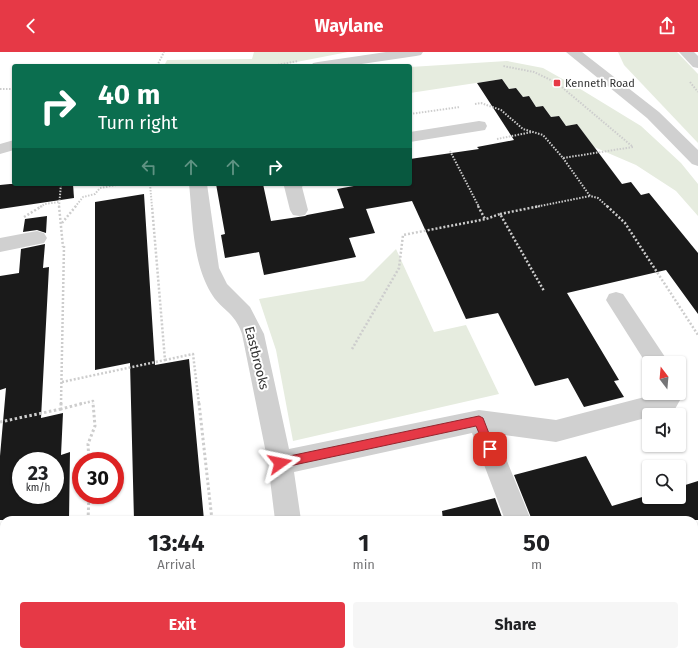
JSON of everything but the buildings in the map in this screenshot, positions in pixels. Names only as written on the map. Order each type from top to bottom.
[{"type":"street","points":[[332,64],[416,52]]},
{"type":"street","points":[[573,52],[653,115],[698,160]]},
{"type":"street","points":[[686,52],[698,64]]},
{"type":"street","points":[[412,137],[479,126]]},
{"type":"street","points":[[0,149],[12,145]]},
{"type":"street","name":"Eastbrooks","points":[[198,186],[209,268],[219,289],[243,313],[253,334],[280,463],[287,516]]},
{"type":"street","points":[[293,186],[299,210]]},
{"type":"street","points":[[0,245],[37,238]]},
{"type":"street","points":[[616,300],[653,356]]},
{"type":"street","points":[[280,463],[479,421],[556,431],[667,402],[668,400]]},
{"type":"street","points":[[479,421],[516,516]]},
{"type":"path","points":[[158,64],[164,52]]},
{"type":"path","points":[[503,66],[534,72],[557,83],[633,147],[563,158]]},
{"type":"path","points":[[0,89],[12,90]]},
{"type":"path","points":[[473,105],[481,103],[501,110],[523,129],[543,135],[563,158],[590,196]]},
{"type":"path","points":[[412,114],[465,106]]},
{"type":"path","points":[[495,139],[534,132]]},
{"type":"path","points":[[448,148],[486,219]]},
{"type":"path","points":[[22,218],[45,204],[59,201],[61,186]]},
{"type":"path","points":[[62,223],[83,197],[95,194],[100,188],[111,186]]},
{"type":"path","points":[[150,186],[165,360]]},
{"type":"path","points":[[352,349],[399,268],[403,235],[486,219],[500,214],[590,196],[598,198],[625,223],[698,335]]},
{"type":"path","points":[[500,214],[544,291]]},
{"type":"path","points":[[61,409],[64,246]]},
{"type":"path","points":[[62,382],[193,354],[212,516]]},
{"type":"path","points":[[0,422],[93,401],[95,426],[88,444],[88,452]]},
{"type":"path","points":[[88,516],[89,504]]},
{"type":"shaded area","points":[[254,52],[348,52],[286,64],[165,64],[167,60],[252,59]]},
{"type":"shaded area","points":[[618,52],[677,52],[698,74],[698,143],[624,65]]},
{"type":"shaded area","points":[[507,61],[543,68],[641,126],[681,163],[698,184],[698,216],[676,191],[636,165],[594,147],[577,124],[566,126],[559,116],[551,117],[543,106],[536,107],[529,96],[523,97],[516,88],[509,89],[502,79],[412,93],[412,67]]},
{"type":"shaded area","points":[[396,249],[434,332],[466,325],[499,394],[293,441],[276,350],[259,299],[364,281]]},
{"type":"place","name":"Kenneth Road","points":[[557,83]]},
{"type":"route","points":[[280,463],[458,424],[479,421],[490,449]]}]
